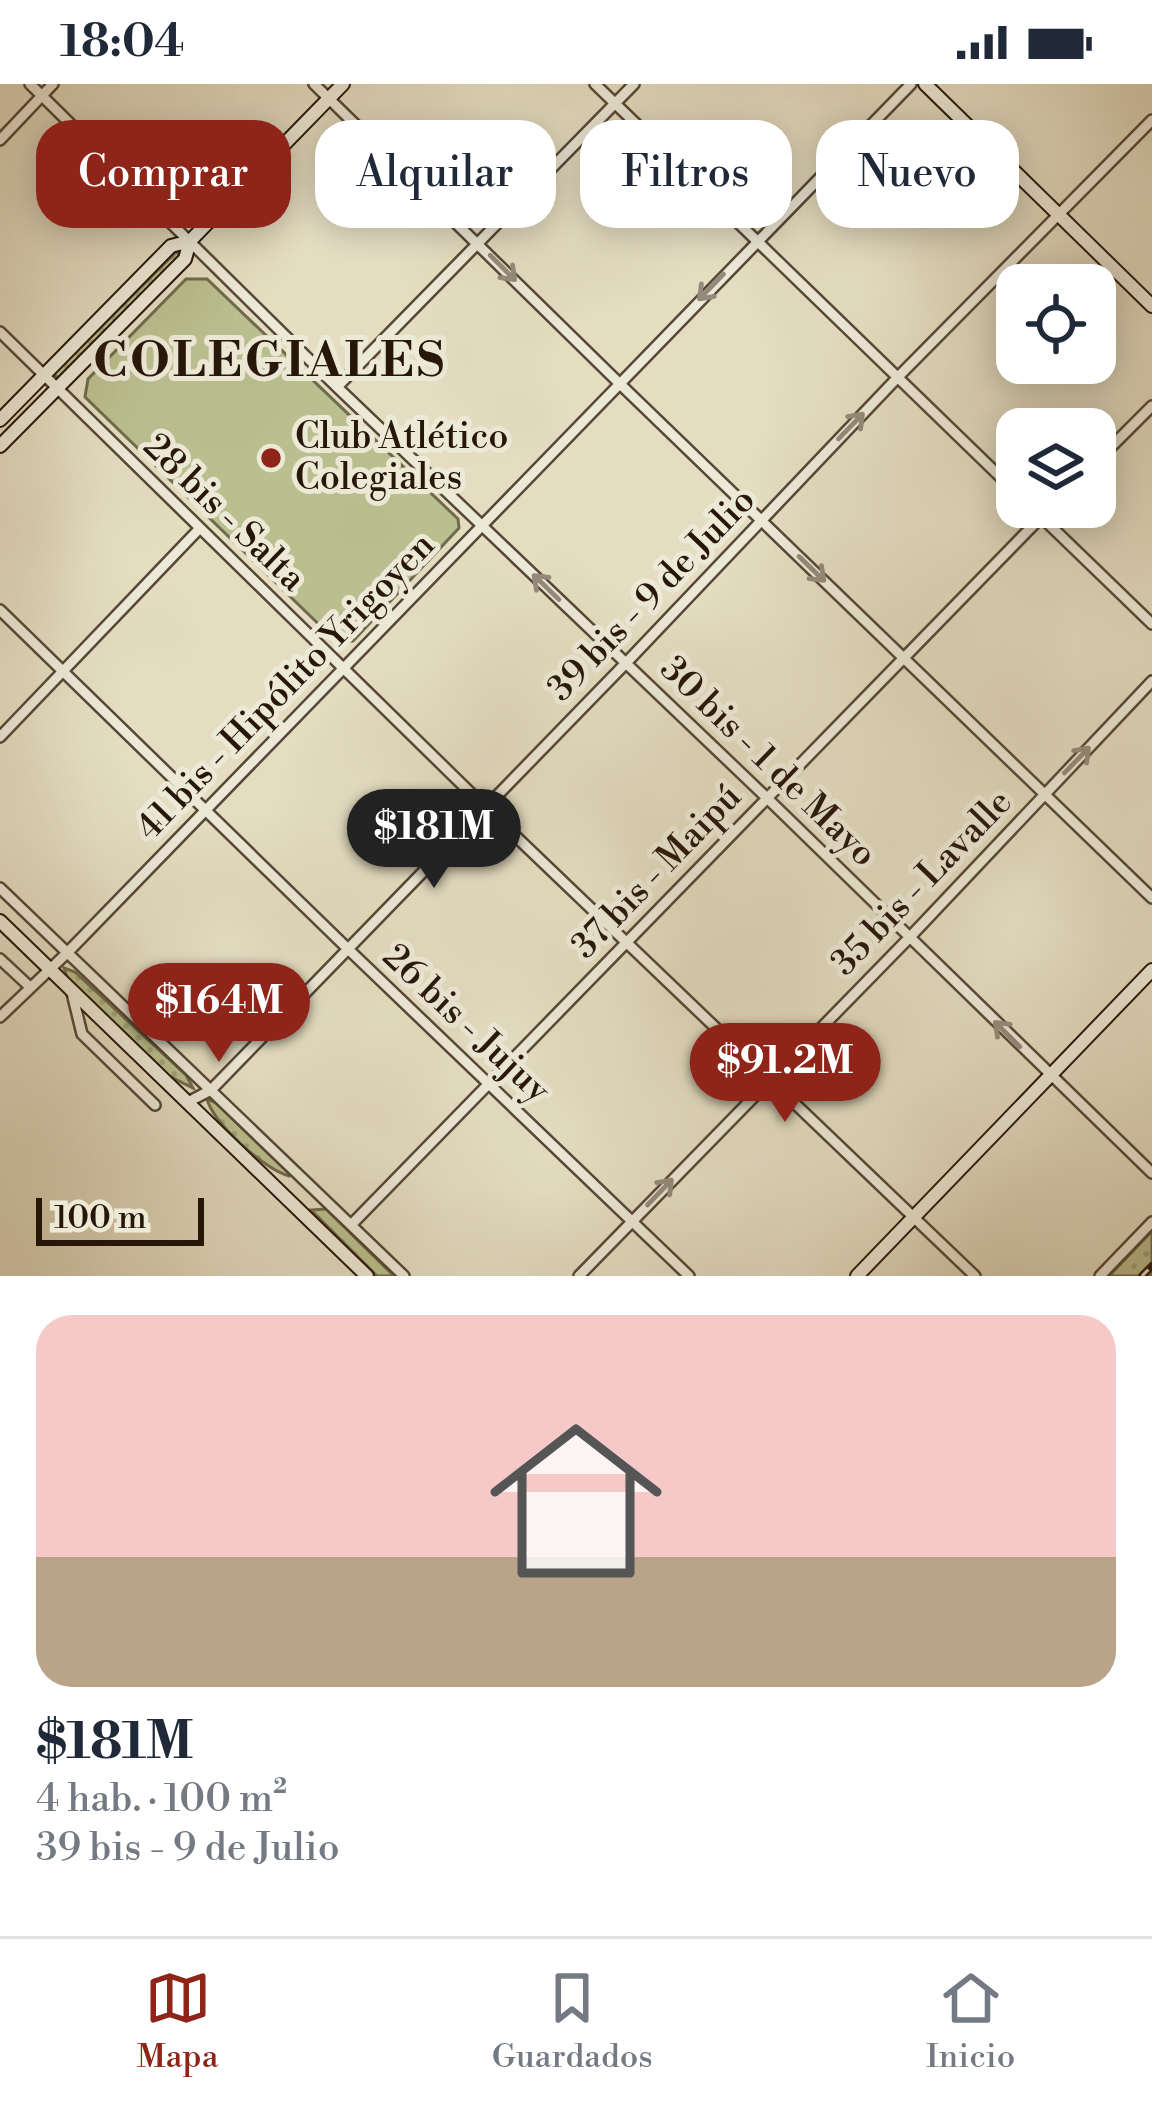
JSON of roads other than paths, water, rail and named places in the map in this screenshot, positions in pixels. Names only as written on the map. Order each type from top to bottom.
[{"type":"main road","points":[[0,446],[185,260],[190,242],[343,84]]},
{"type":"main road","points":[[925,84],[1152,306]]},
{"type":"main road","points":[[0,420],[170,246],[190,242]]},
{"type":"main road","points":[[0,921],[367,1276]]},
{"type":"main road","points":[[857,1276],[1152,970]]},
{"type":"street","name":"30 bis - 1 de Mayo","points":[[30,84],[337,387],[1152,1173]]},
{"type":"street","points":[[0,140],[53,84]]},
{"type":"street","points":[[314,84],[1152,898]]},
{"type":"street","points":[[595,84],[996,472]]},
{"type":"street","points":[[337,387],[634,84]]},
{"type":"street","name":"41 bis - Hipólito Yrigoyen","points":[[0,1017],[68,953],[910,84]]},
{"type":"street","name":"39 bis - 9 de Julio","points":[[188,1102],[212,1090],[898,376],[1152,120]]},
{"type":"street","name":"28 bis - Salta","points":[[0,332],[484,807],[975,1276]]},
{"type":"street","points":[[1116,442],[1152,406]]},
{"type":"street","points":[[0,737],[200,528]]},
{"type":"street","name":"37 bis - Maipú","points":[[352,1224],[1030,528]]},
{"type":"street","points":[[1052,528],[1152,624]]},
{"type":"street","name":"26 bis - Jujuy","points":[[0,610],[689,1276]]},
{"type":"street","name":"35 bis - Lavalle","points":[[579,1276],[1152,681]]},
{"type":"street","points":[[0,888],[404,1276]]},
{"type":"street","points":[[0,959],[30,987]]},
{"type":"street","points":[[71,989],[82,1034],[155,1105]]},
{"type":"street","points":[[287,1197],[305,1179]]},
{"type":"street","points":[[1100,1276],[1152,1222]]},
{"type":"railway","points":[[1142,1276],[1152,1266]]},
{"type":"place","name":"Club Atlético Colegiales","points":[[271,458]]},
{"type":"district","name":"COLEGIALES","points":[[270,362]]}]
